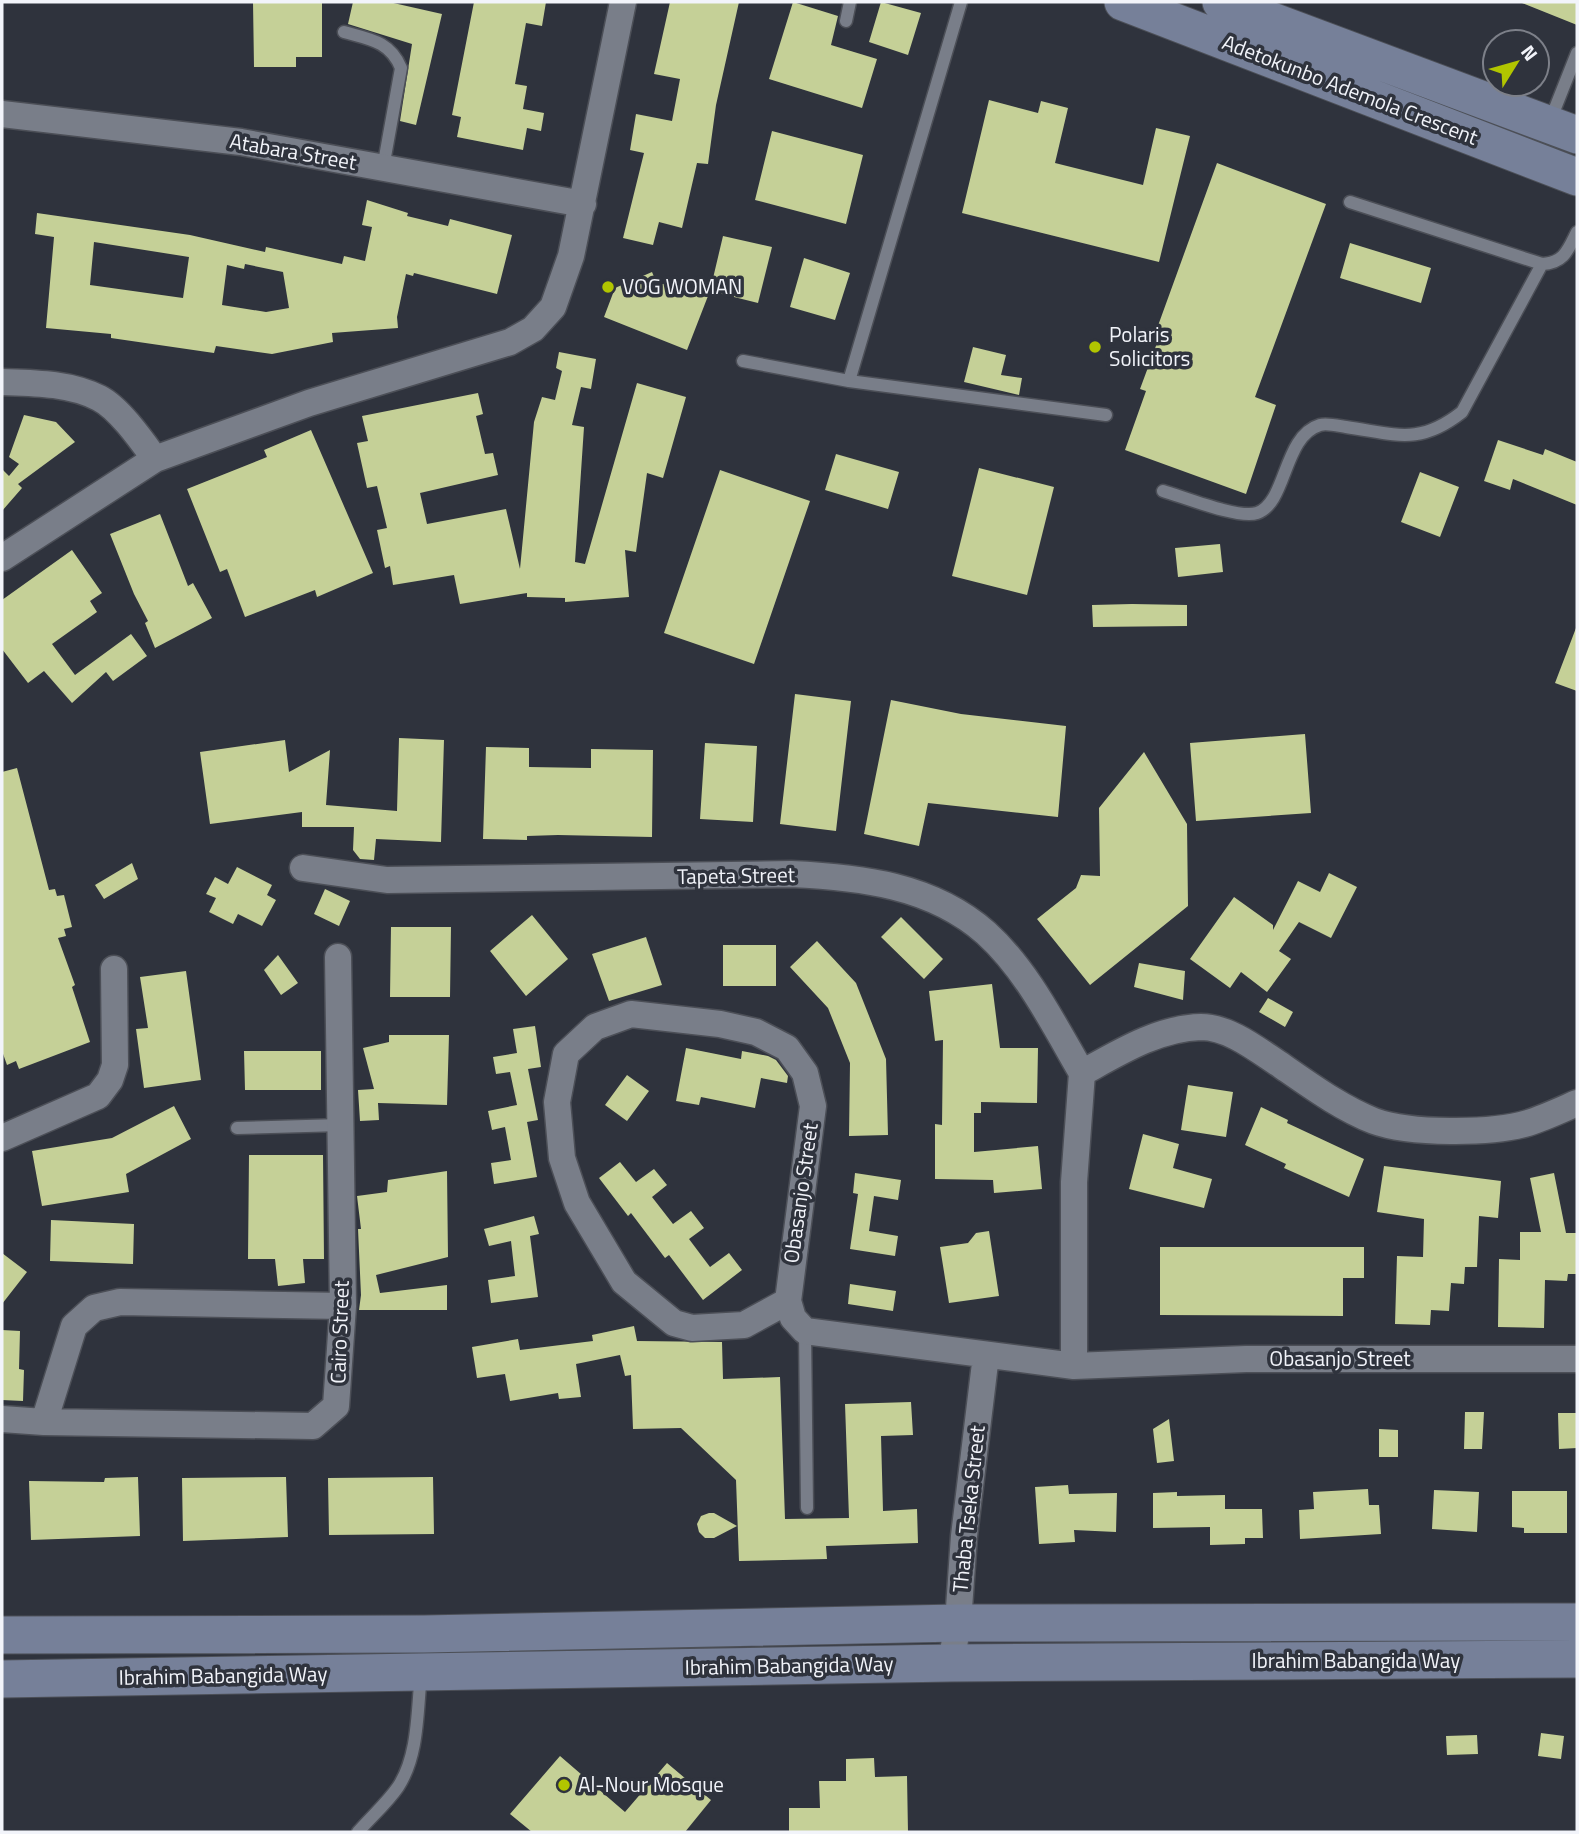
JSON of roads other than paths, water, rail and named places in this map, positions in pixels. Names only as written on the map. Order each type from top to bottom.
[{"type":"main road","name":"Adetokunbo Ademola Crescent","points":[[1123,2],[1577,177]]},
{"type":"main road","name":"Adetokunbo Ademola Crescent","points":[[1221,2],[1563,130]]},
{"type":"main road","name":"Ibrahim Babangida Way","points":[[2,1635],[425,1634],[958,1623],[1577,1622]]},
{"type":"main road","name":"Ibrahim Babangida Way","points":[[2,1679],[951,1663],[1577,1659]]},
{"type":"street","points":[[2,558],[155,459],[309,403],[510,342],[533,329],[553,307],[571,256],[623,2]]},
{"type":"street","name":"Atabara Street","points":[[2,114],[241,142],[583,204]]},
{"type":"street","points":[[2,382],[53,384],[101,398],[133,429],[155,459]]},
{"type":"street","name":"Tapeta Street","points":[[303,867],[387,880],[791,874],[853,877],[904,888],[949,908],[986,933],[1031,986],[1082,1073]]},
{"type":"street","name":"Cairo Street","points":[[2,1419],[313,1426],[336,1406],[343,1306],[338,957]]},
{"type":"street","points":[[2,1138],[98,1096],[110,1080],[115,1065],[114,969]]},
{"type":"street","name":"Obasanjo Street","points":[[631,1014],[720,1024],[757,1032],[787,1048],[805,1073],[813,1106],[788,1301],[744,1325],[692,1328],[674,1323],[624,1282],[577,1203],[562,1158],[558,1102],[566,1054],[595,1027],[631,1014]]},
{"type":"street","points":[[1074,1366],[1074,1181],[1082,1073],[1129,1047],[1166,1034],[1203,1027],[1241,1039],[1332,1100],[1375,1121],[1415,1129],[1456,1131],[1525,1124],[1577,1103]]},
{"type":"street","points":[[788,1301],[793,1318],[805,1331]]},
{"type":"street","points":[[44,1422],[74,1326],[94,1308],[120,1302],[343,1306]]},
{"type":"street","name":"Obasanjo Street","points":[[805,1331],[1074,1366],[1246,1359],[1577,1359]]},
{"type":"street","name":"Thaba Tseka Street","points":[[951,1663],[958,1623],[964,1536],[986,1355]]},
{"type":"lane","points":[[846,21],[850,2]]},
{"type":"lane","points":[[849,381],[961,2]]},
{"type":"lane","points":[[344,32],[384,43],[396,55],[401,68],[383,168]]},
{"type":"lane","points":[[1563,130],[1577,53]]},
{"type":"lane","points":[[1350,202],[1542,264],[1556,264],[1566,255],[1577,232]]},
{"type":"lane","points":[[1163,491],[1240,513],[1256,513],[1269,505],[1294,449],[1306,432],[1322,424],[1415,437],[1441,429],[1462,412],[1542,264]]},
{"type":"lane","points":[[743,361],[849,381],[1106,415]]},
{"type":"lane","points":[[237,1128],[341,1125]]},
{"type":"lane","points":[[805,1331],[807,1508]]},
{"type":"lane","points":[[358,1832],[399,1786],[407,1766],[413,1747],[421,1674]]},
{"type":"place","name":"VOG WOMAN","points":[[608,287]]},
{"type":"place","name":"Polaris Solicitors","points":[[1095,347]]},
{"type":"place","name":"Al-Nour Mosque","points":[[564,1785]]}]
